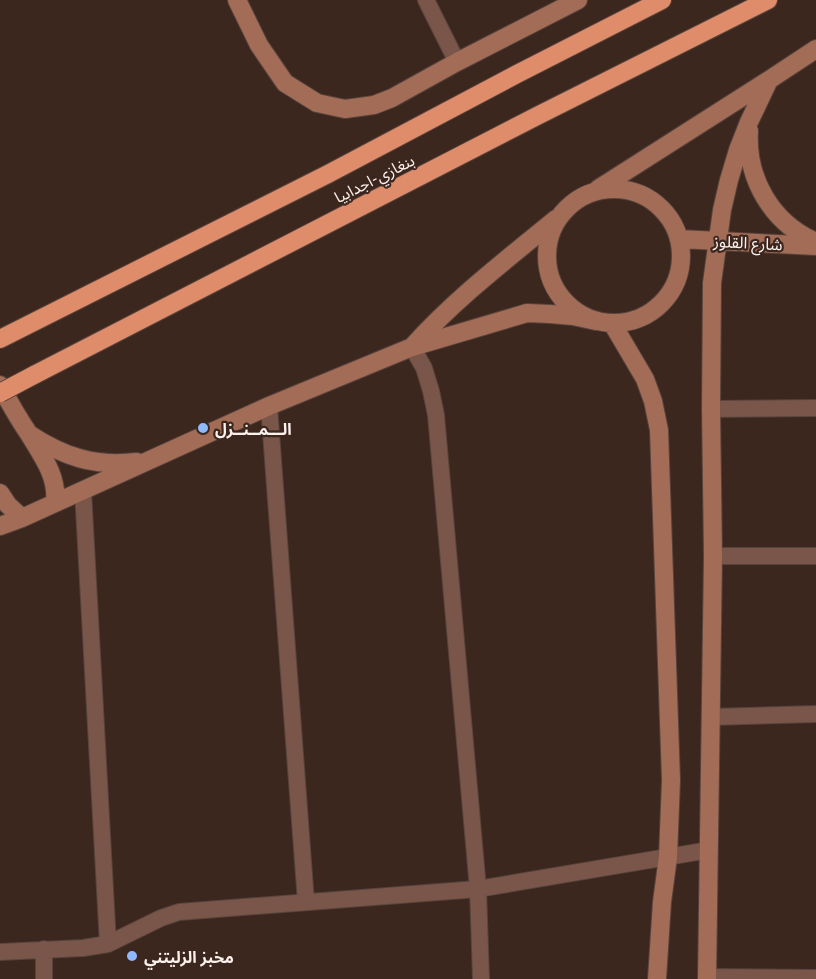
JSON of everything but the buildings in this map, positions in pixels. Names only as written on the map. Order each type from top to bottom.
[{"type":"highway","name":"بنغازي-اجدابيا","points":[[7,335],[328,174],[662,0]]},
{"type":"highway","name":"بنغازي-اجدابيا","points":[[0,393],[548,110],[768,0]]},
{"type":"street","points":[[237,0],[259,45],[285,83],[317,103],[345,109],[374,105],[392,98],[578,0]]},
{"type":"street","points":[[426,0],[457,62]]},
{"type":"street","points":[[412,347],[454,305],[580,197],[592,192],[816,49]]},
{"type":"street","points":[[769,80],[749,122],[729,180],[722,210],[712,283],[713,556],[707,978],[816,978]]},
{"type":"street","points":[[749,122],[748,145],[751,167],[759,189],[771,208],[787,225],[816,244]]},
{"type":"street","points":[[0,526],[83,491],[269,406],[412,347],[527,313],[573,316],[604,322],[630,322],[647,315],[672,291],[679,274],[681,256],[679,239],[673,224],[664,211],[639,193],[624,189],[592,192]]},
{"type":"street","points":[[560,215],[552,229],[548,244],[547,261],[550,277],[557,292],[568,305],[581,315],[604,322],[645,378],[659,430],[671,780],[668,857],[657,979]]},
{"type":"street","name":"شارع القلوز","points":[[679,239],[816,244]]},
{"type":"street","points":[[412,347],[424,368],[436,415],[478,889],[481,979]]},
{"type":"street","points":[[0,385],[50,471],[55,488],[54,503]]},
{"type":"street","points":[[269,406],[306,902]]},
{"type":"street","points":[[711,409],[816,408]]},
{"type":"street","points":[[29,434],[64,454],[93,462],[123,463],[142,461],[162,455]]},
{"type":"street","points":[[83,491],[108,944]]},
{"type":"street","points":[[0,493],[8,505],[22,518]]},
{"type":"street","points":[[713,556],[816,556]]},
{"type":"street","points":[[711,717],[816,714]]},
{"type":"street","points":[[0,952],[83,948],[108,944],[161,918],[180,912],[478,889],[709,849]]},
{"type":"street","points":[[44,949],[44,979]]},
{"type":"place","name":"الـــمــنــزل","points":[[203,428]]},
{"type":"place","name":"مخبز الزليتني","points":[[132,956]]}]
